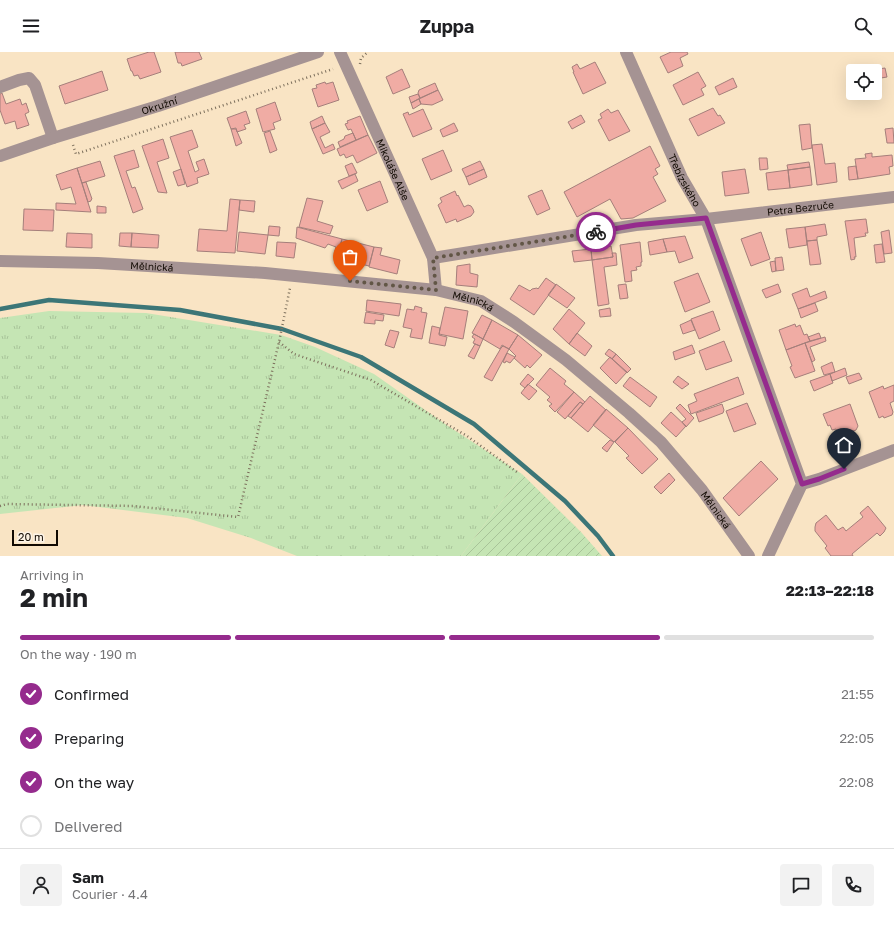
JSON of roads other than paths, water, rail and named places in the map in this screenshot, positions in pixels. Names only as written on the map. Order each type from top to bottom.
[{"type":"street","name":"Okružní","points":[[0,156],[158,106],[318,52]]},
{"type":"street","name":"Mikoláše Alše","points":[[340,52],[433,258],[436,290]]},
{"type":"street","name":"Třebízského","points":[[626,52],[682,178],[706,218],[802,484]]},
{"type":"street","points":[[0,87],[29,78],[35,85],[53,138]]},
{"type":"street","name":"Petra Bezruče","points":[[433,258],[636,225],[894,197]]},
{"type":"street","name":"Mělnická","points":[[0,261],[98,263],[258,272],[436,290],[480,301],[514,322],[566,360],[661,442],[702,490],[749,556]]},
{"type":"street","points":[[768,556],[802,484],[819,479],[894,450]]},
{"type":"waterway","points":[[0,309],[49,300],[180,310],[282,329],[361,357],[474,424],[565,501],[598,536],[613,556]]}]
